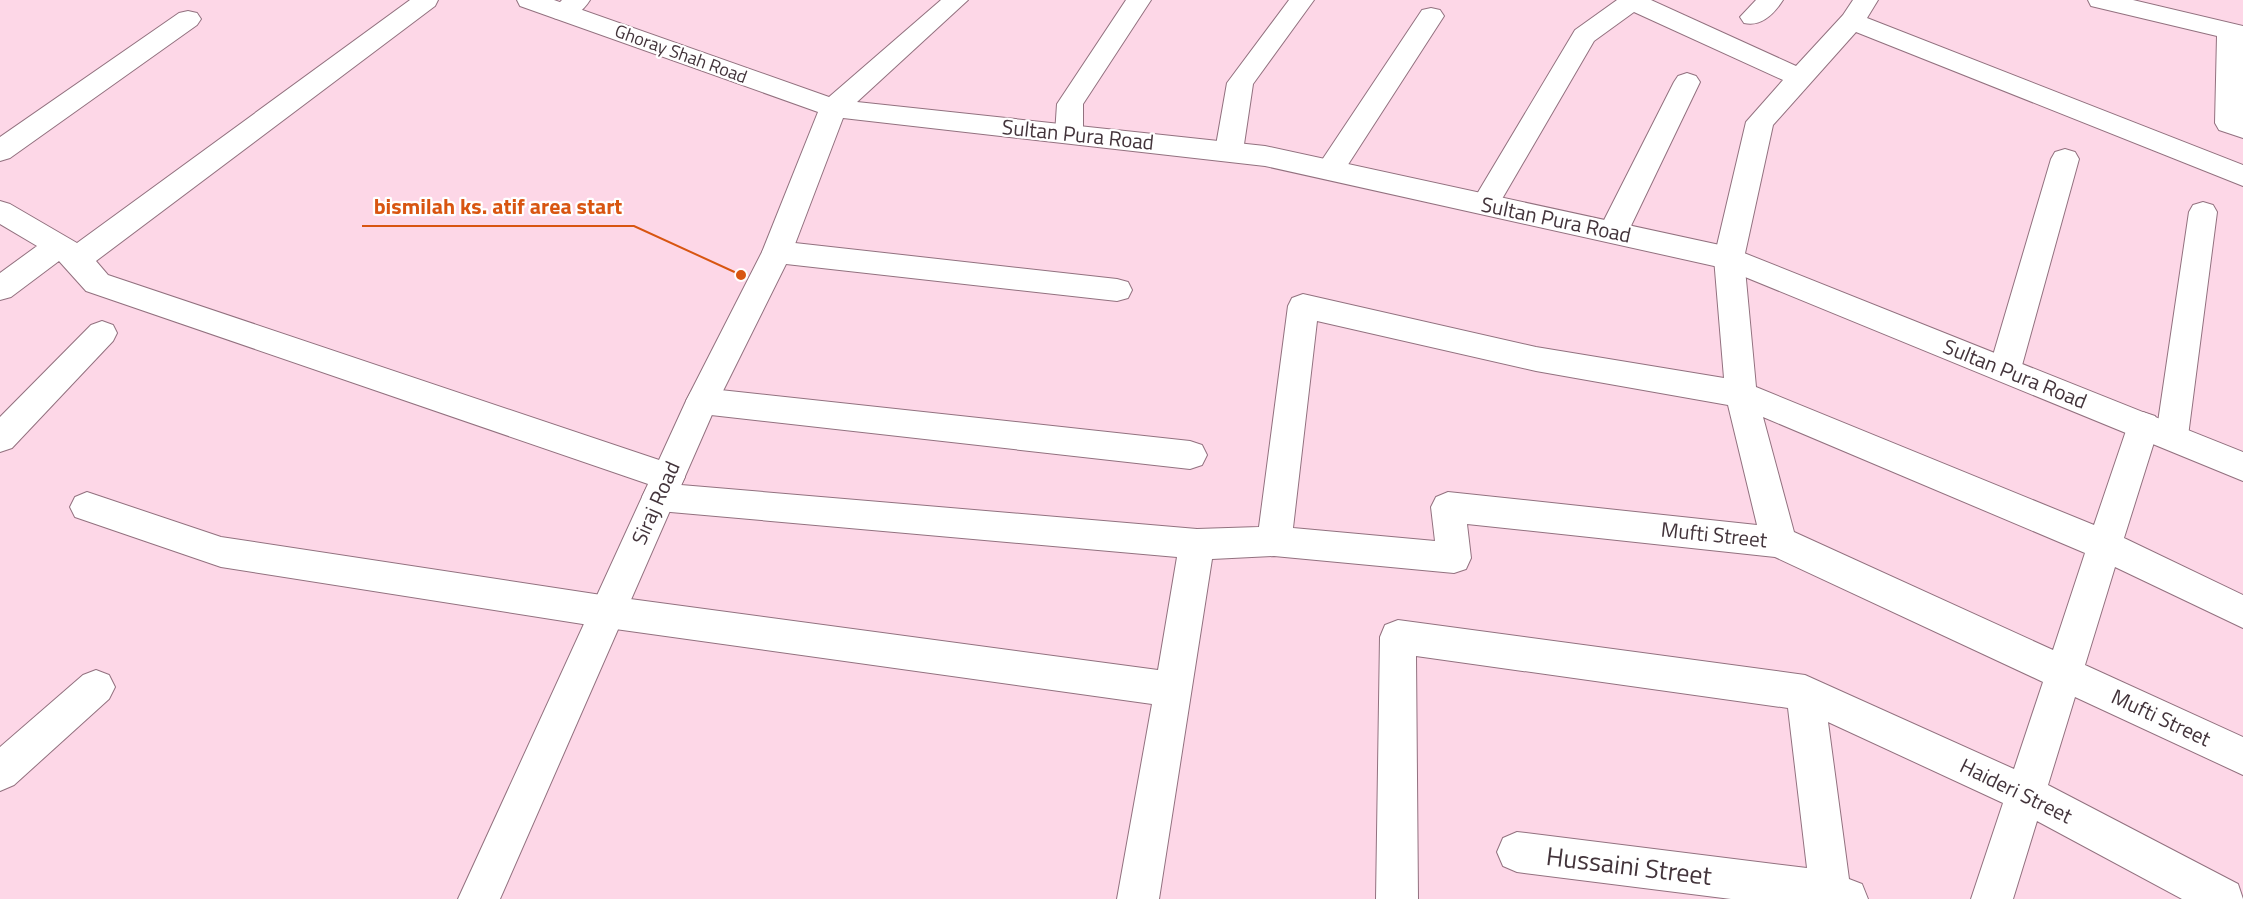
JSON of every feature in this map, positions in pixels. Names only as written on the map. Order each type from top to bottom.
[{"type":"street","points":[[0,289],[68,252],[426,0]]},
{"type":"street","name":"Ghoray Shah Road","points":[[529,0],[571,6],[833,108]]},
{"type":"street","points":[[833,108],[956,0]]},
{"type":"street","points":[[1069,134],[1070,104],[1139,0]]},
{"type":"street","points":[[1229,151],[1240,83],[1302,0]]},
{"type":"street","points":[[2100,0],[2236,32],[2229,123],[2243,129]]},
{"type":"street","points":[[1485,204],[1584,36],[1633,1],[1800,78]]},
{"type":"street","points":[[1779,542],[1741,394],[1729,258],[1760,122],[1859,11],[2243,176]]},
{"type":"street","points":[[1330,170],[1431,16]]},
{"type":"street","points":[[0,151],[188,19]]},
{"type":"street","points":[[1613,232],[1687,82]]},
{"type":"street","name":"Sultan Pura Road","points":[[833,108],[1265,156],[1729,258],[2243,467]]},
{"type":"street","name":"Siraj Road","points":[[479,899],[702,401],[777,252],[833,108]]},
{"type":"street","points":[[2005,369],[2064,159]]},
{"type":"street","name":"Mufti Street","points":[[0,211],[68,252],[97,283],[663,487],[1197,544],[1274,541],[1454,558],[1449,507],[1779,542],[2243,756]]},
{"type":"street","points":[[1992,899],[2104,545],[2158,431],[2203,212]]},
{"type":"street","points":[[777,252],[1118,291]]},
{"type":"street","points":[[1274,541],[1303,306],[1536,359],[1741,394],[2104,545],[2243,612]]},
{"type":"street","points":[[0,438],[102,333]]},
{"type":"street","points":[[702,401],[1190,455]]},
{"type":"street","points":[[87,507],[221,552],[608,612],[1174,690]]},
{"type":"street","points":[[1138,899],[1197,544]]},
{"type":"street","name":"Haideri Street","points":[[1397,899],[1398,637],[1805,693],[2024,793],[2223,899]]},
{"type":"street","points":[[0,772],[96,687]]},
{"type":"street","points":[[1805,693],[1839,895]]},
{"type":"street","name":"Hussaini Street","points":[[1517,852],[1839,895]]},
{"type":"place","name":"bismilah ks. atif area start","points":[[741,275]]}]
